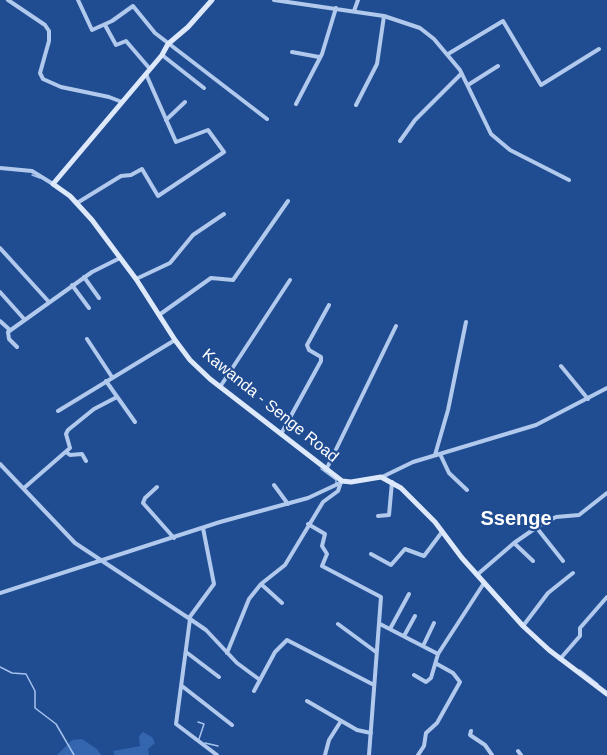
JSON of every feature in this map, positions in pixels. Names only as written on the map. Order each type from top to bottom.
[{"type":"street","points":[[8,0],[49,31],[49,41],[40,73],[46,81],[122,102]]},
{"type":"street","points":[[78,0],[90,29],[105,24],[134,6]]},
{"type":"street","points":[[129,0],[168,44],[267,119]]},
{"type":"street","points":[[0,168],[32,171],[53,184],[162,55],[168,44],[188,27],[212,0]]},
{"type":"street","points":[[274,0],[384,16],[420,28],[448,54],[468,85],[491,134],[510,150],[569,180]]},
{"type":"street","points":[[354,11],[358,0]]},
{"type":"street","points":[[296,104],[320,57],[336,8]]},
{"type":"street","points":[[356,105],[377,64],[384,16]]},
{"type":"street","points":[[448,54],[503,21],[541,85],[599,49]]},
{"type":"street","points":[[105,24],[116,45],[126,40],[150,69]]},
{"type":"street","points":[[292,52],[320,57]]},
{"type":"street","points":[[162,55],[204,88]]},
{"type":"street","points":[[468,85],[498,66]]},
{"type":"street","points":[[76,203],[121,176],[131,175],[142,169],[158,196],[224,152],[208,130],[176,143],[146,74]]},
{"type":"street","points":[[400,141],[415,120],[434,105],[461,74]]},
{"type":"street","points":[[166,120],[185,102]]},
{"type":"street","name":"Kawanda - Senge Road","points":[[53,184],[76,203],[120,258],[190,360],[220,387],[341,482],[351,483],[381,477]]},
{"type":"street","points":[[159,315],[211,278],[233,280],[288,201]]},
{"type":"street","points":[[136,279],[170,263],[193,235],[224,214]]},
{"type":"street","points":[[0,248],[49,302]]},
{"type":"street","points":[[17,347],[7,336],[10,330],[84,277],[120,258]]},
{"type":"street","points":[[84,277],[99,298]]},
{"type":"street","points":[[220,387],[290,280]]},
{"type":"street","points":[[72,285],[89,309]]},
{"type":"street","points":[[0,292],[25,320]]},
{"type":"street","points":[[281,434],[321,361],[321,357],[309,350],[307,345],[329,305]]},
{"type":"street","points":[[0,321],[10,330]]},
{"type":"street","points":[[466,322],[438,455],[449,472],[467,490]]},
{"type":"street","points":[[326,470],[396,326]]},
{"type":"street","points":[[87,339],[112,377]]},
{"type":"street","points":[[58,411],[175,340]]},
{"type":"street","points":[[561,366],[588,399]]},
{"type":"street","points":[[106,381],[135,422]]},
{"type":"street","points":[[381,477],[438,455],[536,425],[607,388]]},
{"type":"street","points":[[24,488],[71,446],[66,434],[68,430],[94,408],[117,397]]},
{"type":"street","points":[[66,452],[70,455],[82,454],[86,461]]},
{"type":"street","points":[[0,464],[66,535],[99,560],[206,630],[227,653],[260,680]]},
{"type":"street","points":[[381,477],[405,491],[523,626],[607,694]]},
{"type":"street","points":[[0,593],[99,560],[308,498],[341,482]]},
{"type":"street","points":[[227,653],[240,616],[261,584],[285,565],[308,524],[323,502],[339,489],[341,482]]},
{"type":"street","points":[[378,516],[389,515],[392,482]]},
{"type":"street","points":[[274,485],[288,504]]},
{"type":"street","points":[[157,488],[142,501],[174,538]]},
{"type":"street","points":[[478,574],[514,543],[536,528],[556,517],[579,515],[607,493]]},
{"type":"street","points":[[308,524],[325,534],[321,546],[327,554],[322,566],[379,595],[380,624],[369,755]]},
{"type":"street","points":[[203,528],[214,582],[190,619],[176,724],[217,755]]},
{"type":"street","points":[[536,528],[562,561]]},
{"type":"street","points":[[371,554],[391,565],[405,549],[424,556],[443,532]]},
{"type":"street","points":[[514,543],[533,561]]},
{"type":"street","points":[[523,626],[548,593],[573,573]]},
{"type":"street","points":[[414,675],[428,681],[437,664],[438,654],[484,582]]},
{"type":"street","points":[[261,584],[282,603]]},
{"type":"street","points":[[390,629],[409,594]]},
{"type":"street","points":[[560,658],[580,636],[580,628],[607,597]]},
{"type":"street","points":[[404,636],[415,616]]},
{"type":"street","points":[[423,646],[435,623]]},
{"type":"street","points":[[338,624],[376,652]]},
{"type":"street","points":[[380,624],[438,654]]},
{"type":"street","points":[[254,691],[275,652],[287,640],[374,685]]},
{"type":"street","points":[[186,652],[219,677]]},
{"type":"street","points":[[418,755],[424,746],[426,733],[437,723],[460,682],[453,673],[437,664]]},
{"type":"street","points":[[182,686],[232,725]]},
{"type":"street","points":[[307,701],[357,730],[371,733]]},
{"type":"street","points":[[325,755],[329,740],[341,721]]},
{"type":"street","points":[[471,731],[470,735],[485,745],[492,755]]},
{"type":"street","points":[[518,751],[522,755]]},
{"type":"shaded area","points":[[143,732],[152,737],[155,743],[148,749],[149,755],[115,755],[113,751],[140,746],[139,736]]},
{"type":"shaded area","points":[[82,739],[97,749],[101,755],[57,755],[72,740]]},
{"type":"waterway","points":[[32,175],[40,178]]},
{"type":"waterway","points":[[321,469],[336,480],[336,484]]},
{"type":"waterway","points":[[0,667],[12,673],[26,674],[35,691],[35,708],[56,724],[74,755]]},
{"type":"waterway","points":[[580,670],[598,684]]},
{"type":"waterway","points":[[198,722],[204,724],[199,739]]},
{"type":"waterway","points":[[205,743],[218,746]]},
{"type":"district","name":"Ssenge","points":[[516,519]]}]
